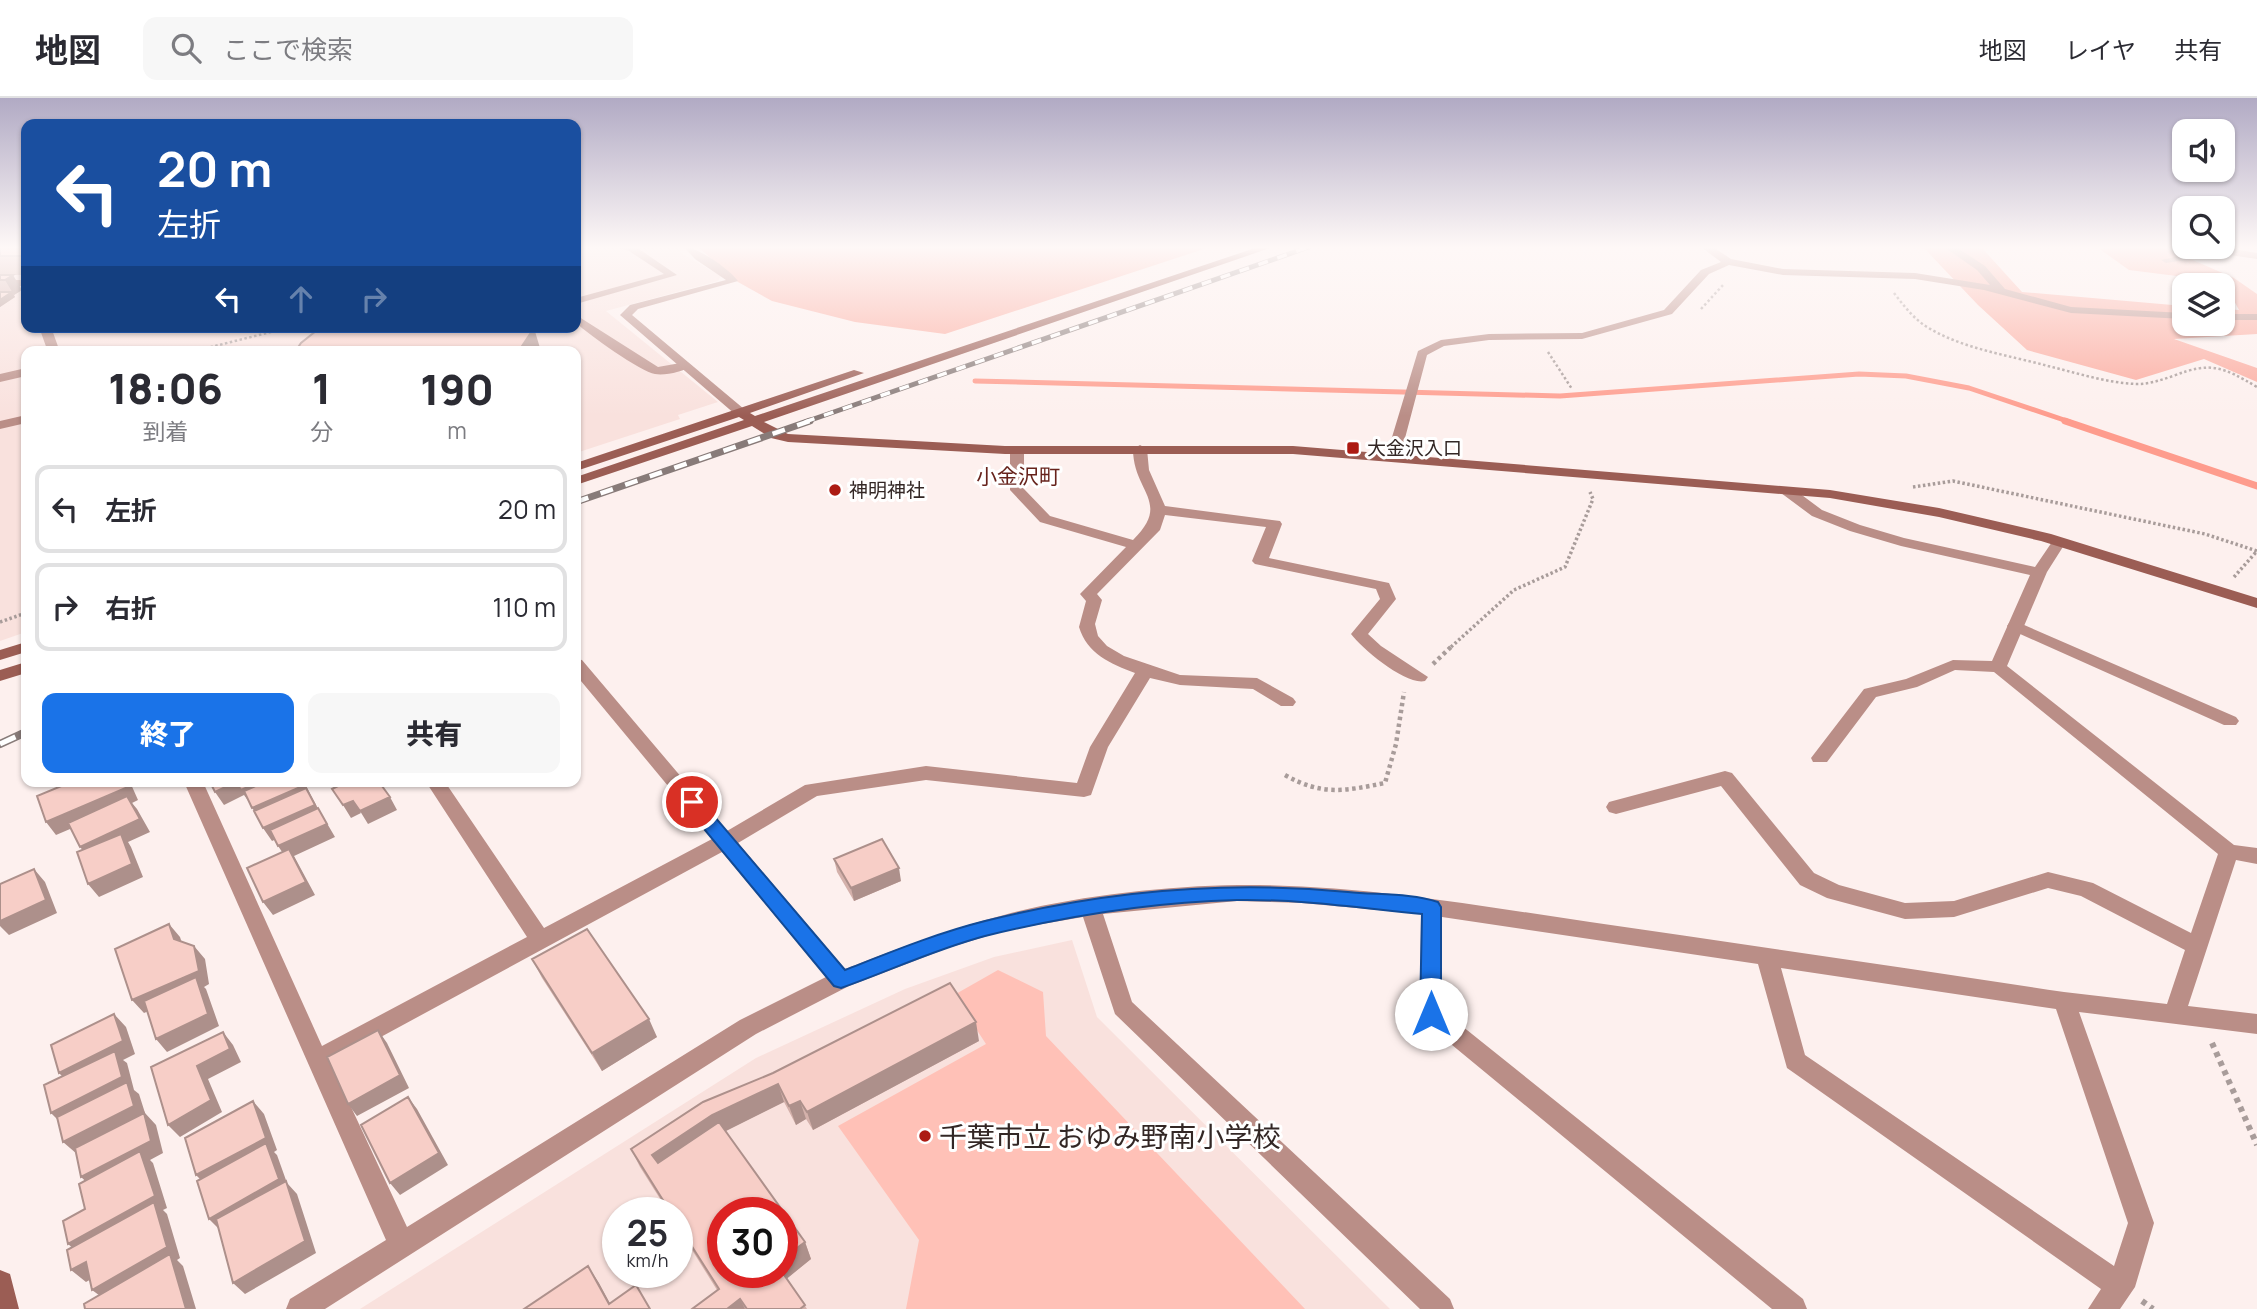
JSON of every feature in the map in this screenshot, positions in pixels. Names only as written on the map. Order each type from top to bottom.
[{"type":"street","points":[[647,304],[634,307],[626,315],[740,412],[776,435],[788,438],[1017,450],[1243,448],[1393,457],[1842,495],[1931,509],[2059,542],[2257,603]]},
{"type":"street","points":[[581,465],[1067,304]]},
{"type":"street","points":[[581,479],[1101,304]]},
{"type":"street","points":[[1393,457],[1422,353],[1441,343],[1489,337],[1581,336],[1668,312],[1676,304]]},
{"type":"street","points":[[2047,304],[2071,310],[2112,314],[2172,316]]},
{"type":"street","points":[[2235,317],[2257,317]]},
{"type":"street","points":[[581,322],[656,371],[686,366]]},
{"type":"street","points":[[0,378],[21,373]]},
{"type":"street","points":[[0,425],[21,420]]},
{"type":"street","points":[[1140,449],[1142,471],[1160,503],[1160,510],[1155,527],[1088,594],[1094,600],[1087,626],[1093,642],[1108,653],[1144,671],[1180,680],[1257,684],[1287,702]]},
{"type":"street","points":[[1017,450],[1017,489],[1045,519],[1137,546]]},
{"type":"street","points":[[1786,490],[1817,513],[1855,528],[1901,542],[2039,572]]},
{"type":"street","points":[[1160,510],[1275,524],[1260,561],[1383,586],[1388,599],[1359,634],[1375,650],[1419,677]]},
{"type":"street","points":[[1998,667],[2039,572],[2059,542]]},
{"type":"street","points":[[2015,626],[2230,721]]},
{"type":"street","points":[[0,655],[21,649]]},
{"type":"street","points":[[1820,758],[1870,692],[1911,683],[1952,665],[1998,667],[2229,852],[2257,856]]},
{"type":"street","points":[[0,676],[21,669]]},
{"type":"street","points":[[581,670],[841,980]]},
{"type":"street","points":[[317,1060],[725,841],[812,790],[926,773],[1084,790],[1099,747],[1144,671]]},
{"type":"street","points":[[1616,807],[1725,778],[1807,879],[1834,892],[1905,911],[1954,909],[2048,880],[2086,889],[2196,945]]},
{"type":"street","points":[[195,787],[402,1245]]},
{"type":"street","points":[[438,787],[541,941]]},
{"type":"street","points":[[2175,1012],[2229,852]]},
{"type":"street","points":[[300,1309],[748,1027],[841,980],[943,941],[994,926],[1090,907],[1161,898],[1237,893],[1302,895],[1431,907],[2064,1001],[2175,1012],[2257,1024]]},
{"type":"street","points":[[1090,907],[1123,1007],[1440,1309]]},
{"type":"street","points":[[1431,907],[1431,1014],[1793,1309]]},
{"type":"street","points":[[1767,957],[1795,1061],[2121,1287]]},
{"type":"street","points":[[2064,1001],[2141,1223],[2121,1287],[2102,1309]]},
{"type":"street","points":[[0,1284],[5,1309]]},
{"type":"path","points":[[1902,304],[1910,314],[1928,327],[1953,340],[2095,379],[2140,384],[2168,380],[2207,366],[2223,368],[2257,387]]},
{"type":"path","points":[[215,346],[267,333]]},
{"type":"path","points":[[1285,775],[1307,789],[1338,791],[1385,783],[1396,744],[1405,690],[1514,590],[1565,567],[1593,499],[1581,474]]},
{"type":"path","points":[[2222,591],[2257,551]]},
{"type":"path","points":[[0,622],[21,615]]},
{"type":"path","points":[[2210,1039],[2257,1145]]},
{"type":"shaded area","points":[[0,304],[21,304],[21,333],[581,333],[581,304],[634,304],[606,311],[718,402],[678,415],[680,419],[581,451],[581,346],[21,346],[21,634],[0,641]]},
{"type":"shaded area","points":[[782,304],[1038,304],[945,334],[855,322]]},
{"type":"shaded area","points":[[1977,304],[2172,305],[2172,336],[2224,336],[2174,339],[2257,368],[2257,382],[2204,359],[2136,380],[2027,350]]},
{"type":"shaded area","points":[[2236,304],[2257,304],[2257,334],[2235,335],[2235,310],[2239,310]]},
{"type":"shaded area","name":"千葉市立 おゆみ野南小学校","points":[[1072,940],[1097,1017],[1390,1309],[360,1309],[756,1058],[905,989],[994,957]]},
{"type":"shaded area","points":[[998,970],[1043,992],[1046,1036],[1305,1309],[906,1309],[919,1240],[838,1126],[986,1044],[954,995]]},
{"type":"building","points":[[314,333],[531,333],[522,346],[299,346]]},
{"type":"building","points":[[59,787],[128,787],[46,822],[37,796]]},
{"type":"building","points":[[212,787],[226,787],[215,792]]},
{"type":"building","points":[[253,787],[300,787],[252,808],[244,791]]},
{"type":"building","points":[[383,787],[390,797],[360,811],[353,801],[343,805],[332,789]]},
{"type":"building","points":[[306,788],[315,805],[263,828],[254,811]]},
{"type":"building","points":[[127,796],[140,819],[80,847],[68,823]]},
{"type":"building","points":[[318,808],[327,824],[278,846],[270,830]]},
{"type":"building","points":[[121,834],[132,864],[88,884],[77,852]]},
{"type":"building","points":[[882,839],[899,868],[851,888],[834,859]]},
{"type":"building","points":[[289,849],[306,882],[263,902],[247,868]]},
{"type":"building","points":[[34,869],[46,900],[0,921],[0,884]]},
{"type":"building","points":[[169,924],[174,939],[194,946],[199,971],[132,1000],[115,949]]},
{"type":"building","points":[[587,929],[649,1019],[592,1053],[532,959]]},
{"type":"building","points":[[196,977],[208,1014],[156,1039],[144,1001]]},
{"type":"building","points":[[950,983],[976,1022],[807,1112],[800,1101],[789,1106],[778,1084],[712,1115],[652,1155],[658,1163],[719,1122],[773,1197],[707,1197],[707,1270],[693,1248],[693,1197],[661,1197],[631,1149],[703,1102],[773,1073]]},
{"type":"building","points":[[114,1014],[123,1041],[59,1073],[51,1045]]},
{"type":"building","points":[[378,1030],[400,1075],[348,1104],[327,1057]]},
{"type":"building","points":[[223,1032],[230,1049],[197,1066],[211,1100],[168,1125],[151,1067]]},
{"type":"building","points":[[115,1051],[122,1077],[51,1113],[44,1085]]},
{"type":"building","points":[[127,1082],[134,1106],[63,1142],[57,1117]]},
{"type":"building","points":[[408,1097],[439,1153],[390,1183],[361,1125]]},
{"type":"building","points":[[253,1101],[266,1138],[196,1175],[185,1138]]},
{"type":"building","points":[[144,1113],[151,1141],[81,1177],[75,1148]]},
{"type":"building","points":[[266,1143],[279,1179],[209,1219],[197,1181]]},
{"type":"building","points":[[140,1151],[155,1196],[68,1244],[63,1221],[85,1209],[79,1184]]},
{"type":"building","points":[[286,1181],[305,1241],[233,1283],[216,1219]]},
{"type":"building","points":[[154,1202],[167,1247],[92,1290],[86,1262],[71,1270],[67,1250]]},
{"type":"building","points":[[798,1232],[805,1242],[798,1247]]},
{"type":"building","points":[[170,1254],[186,1309],[85,1309],[84,1304]]},
{"type":"building","points":[[588,1266],[609,1304],[632,1288],[638,1288],[650,1309],[524,1309]]},
{"type":"building","points":[[793,1288],[805,1305],[800,1309],[747,1309],[740,1299],[727,1309],[692,1309],[719,1289]]},
{"type":"waterway","points":[[975,381],[1560,396],[1859,374],[1906,376],[1969,388],[2070,422]]},
{"type":"waterway","points":[[2065,421],[2257,486]]},
{"type":"railway","points":[[805,422],[1146,304]]},
{"type":"railway","points":[[581,500],[810,421]]},
{"type":"railway","points":[[0,744],[21,734]]},
{"type":"place","name":"大金沢入口","points":[[1353,448]]},
{"type":"place","name":"神明神社","points":[[835,490]]},
{"type":"place","name":"千葉市立 おゆみ野南小学校","points":[[925,1136]]},
{"type":"district","name":"小金沢町","points":[[1018,476]]},
{"type":"route","points":[[692,802],[841,980],[943,941],[1007,922],[1161,898],[1237,893],[1302,895],[1431,907],[1431,1014]]}]
